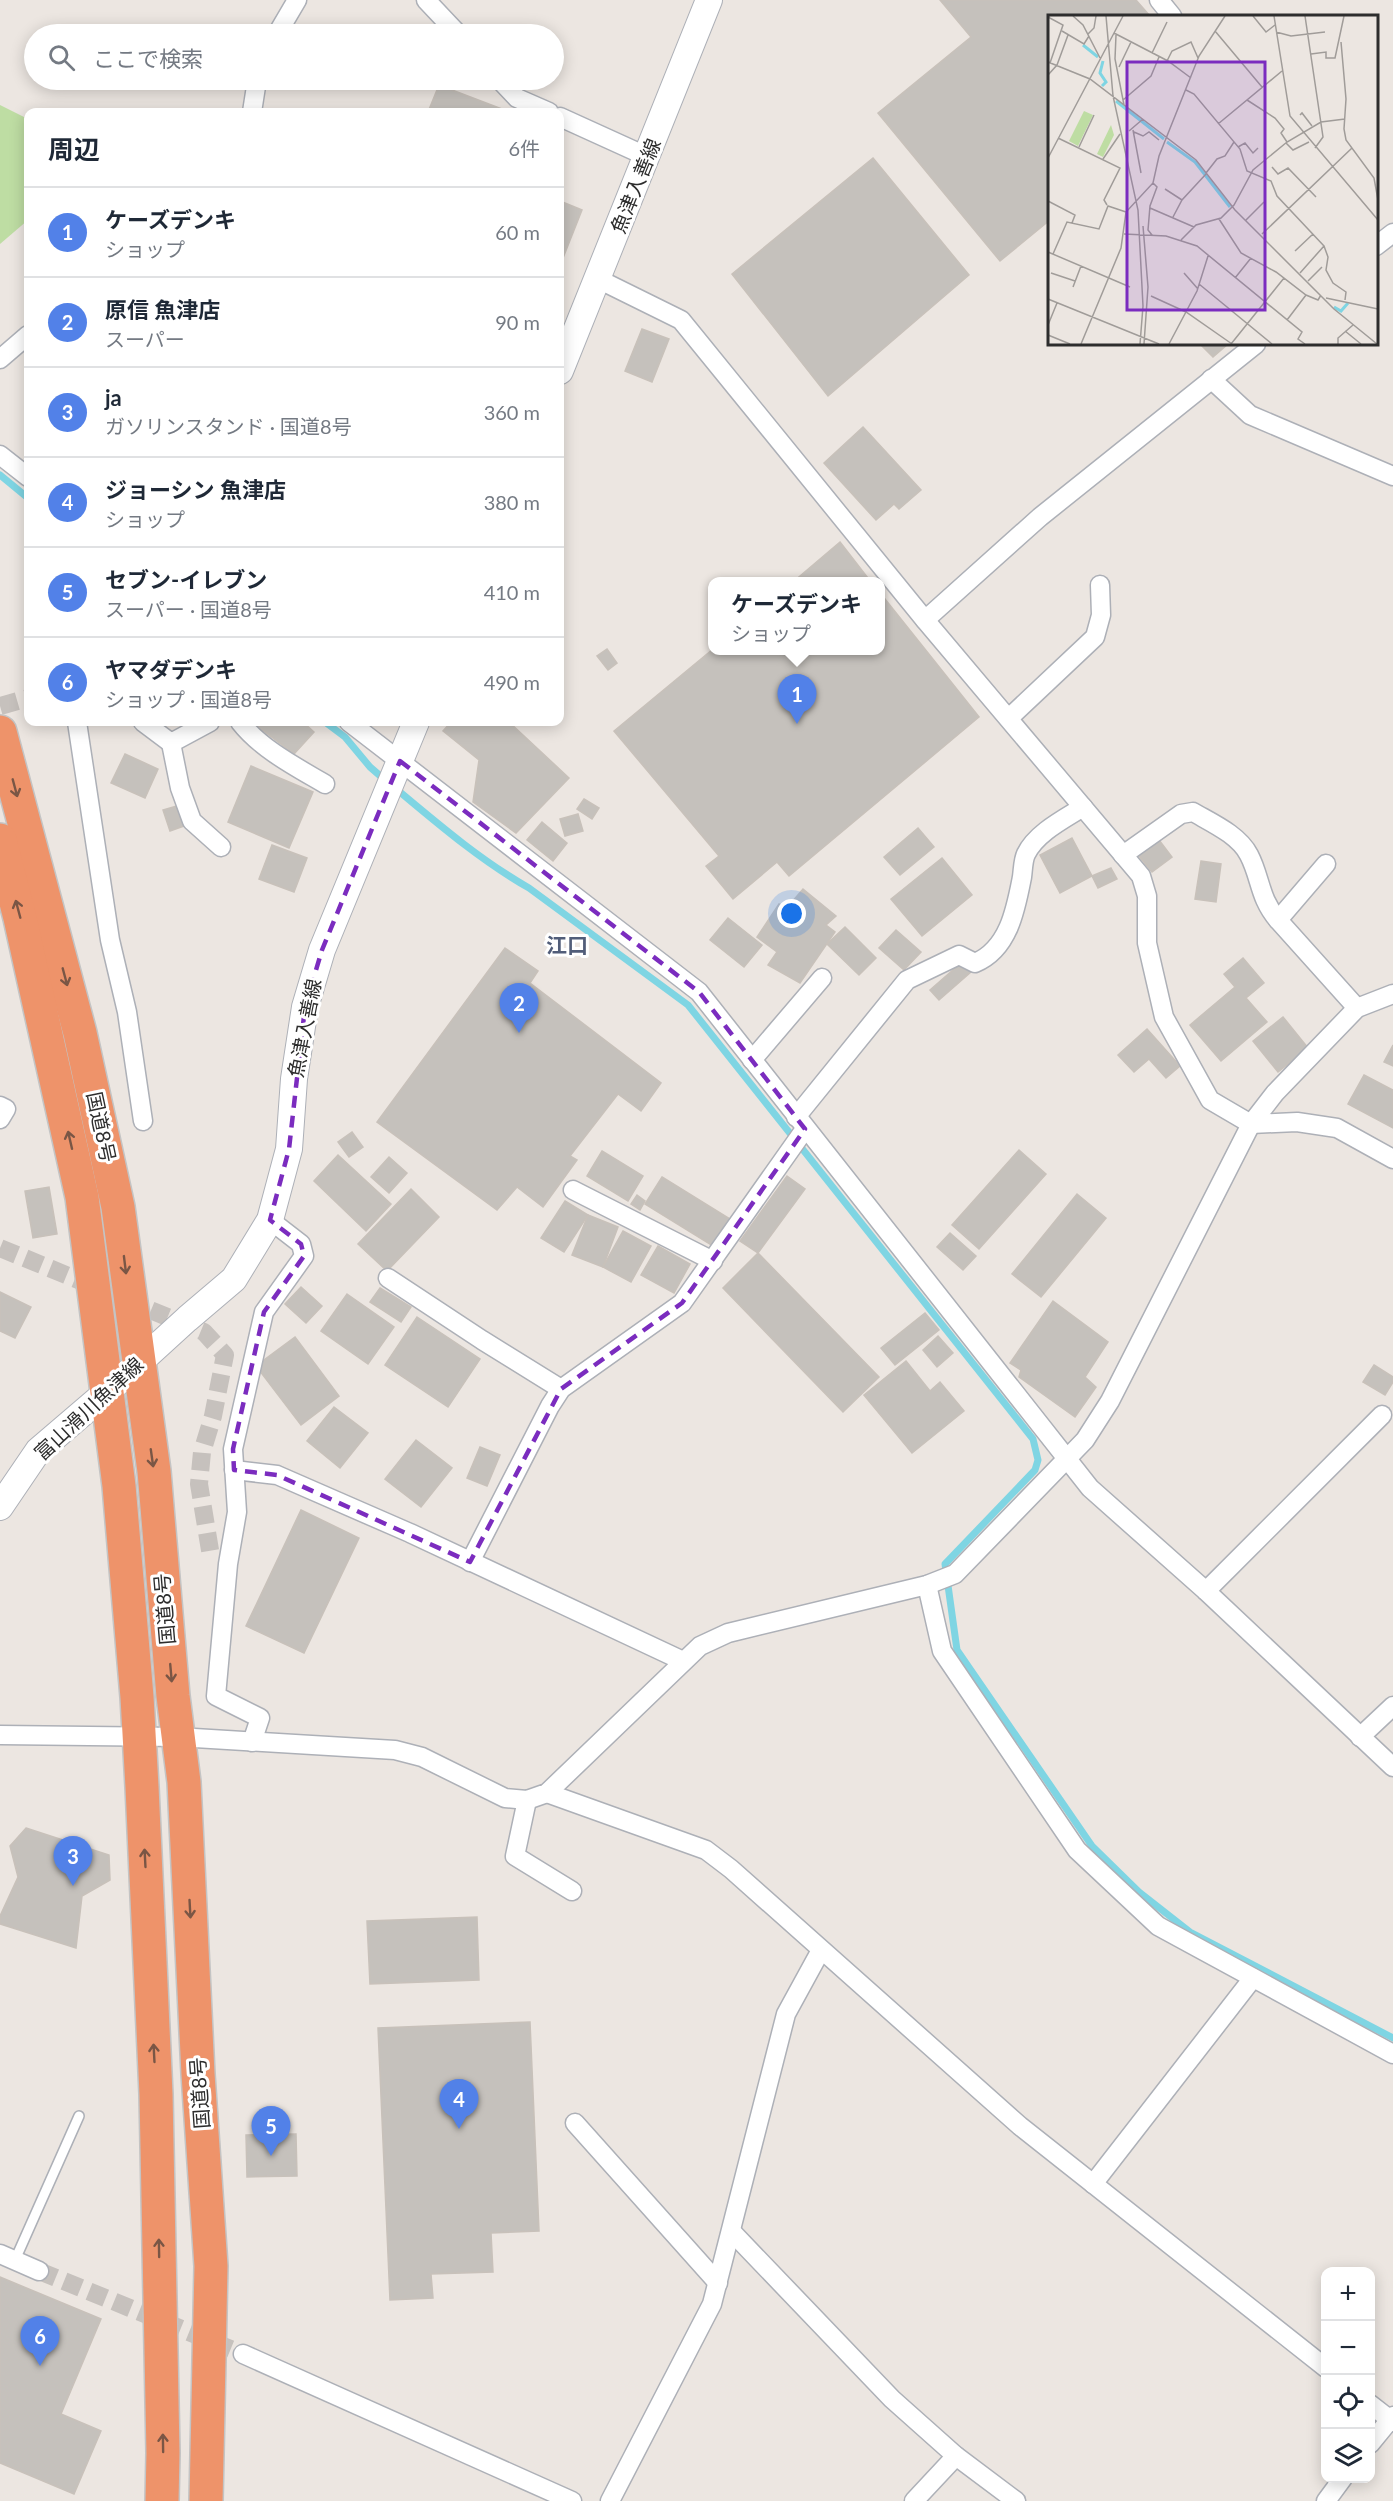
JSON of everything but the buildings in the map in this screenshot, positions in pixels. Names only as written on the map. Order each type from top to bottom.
[{"type":"highway","name":"国道8号","points":[[0,732],[80,1033],[118,1207],[154,1471],[172,1696],[184,1782],[198,2074],[211,2266],[206,2501]]},
{"type":"highway","name":"国道8号","points":[[0,840],[21,918],[82,1197],[119,1486],[140,1737],[156,2094],[163,2441],[162,2501]]},
{"type":"main road","name":"魚津入善線","points":[[564,360],[710,0]]},
{"type":"main road","name":"魚津入善線","points":[[186,1319],[234,1279],[270,1220],[289,1149],[294,1078],[305,1007],[322,950],[414,726]]},
{"type":"main road","name":"富山滑川魚津線","points":[[0,1507],[38,1451],[107,1392],[186,1319]]},
{"type":"street","points":[[283,24],[297,0]]},
{"type":"street","points":[[426,0],[449,24]]},
{"type":"street","points":[[1159,0],[1171,15]]},
{"type":"street","points":[[253,108],[255,90]]},
{"type":"street","points":[[509,90],[517,98],[540,108]]},
{"type":"street","points":[[564,119],[648,156]]},
{"type":"street","points":[[1378,245],[1393,233]]},
{"type":"street","points":[[598,279],[681,320],[925,621],[1010,718],[1141,876],[1147,896],[1147,943],[1164,1017],[1210,1100],[1251,1124],[1297,1122],[1337,1128],[1393,1159]]},
{"type":"street","points":[[0,359],[24,338]]},
{"type":"street","points":[[925,621],[1040,517],[1255,345]]},
{"type":"street","points":[[1211,379],[1250,415],[1393,476]]},
{"type":"street","points":[[0,455],[24,474]]},
{"type":"street","points":[[1010,718],[1095,637],[1101,615],[1101,585]]},
{"type":"street","points":[[78,726],[110,939],[127,1012],[143,1121]]},
{"type":"street","points":[[148,726],[171,743],[180,788],[192,821],[221,847]]},
{"type":"street","points":[[171,743],[203,726]]},
{"type":"street","points":[[243,726],[281,758],[325,784]]},
{"type":"street","points":[[354,726],[699,992],[1090,1488],[1206,1591],[1393,1767]]},
{"type":"street","points":[[470,1562],[550,1406],[561,1389],[682,1303],[713,1262],[800,1123],[908,980],[959,955],[975,963],[995,948],[1011,926],[1025,855],[1032,845],[1053,826],[1083,807]]},
{"type":"street","points":[[1123,855],[1181,814],[1193,812],[1238,841],[1249,855],[1269,909],[1357,1008]]},
{"type":"street","points":[[1278,920],[1326,864]]},
{"type":"street","points":[[752,1060],[822,978]]},
{"type":"street","points":[[0,1735],[178,1737],[395,1750],[422,1757],[505,1798],[527,1800],[547,1793],[700,1646],[728,1632],[927,1585],[955,1574],[1085,1440],[1110,1401],[1251,1124],[1275,1093],[1357,1008],[1393,994]]},
{"type":"street","points":[[0,1106],[6,1109],[0,1119]]},
{"type":"street","points":[[573,1190],[713,1262]]},
{"type":"street","points":[[252,1742],[260,1718],[216,1696],[228,1564],[237,1512],[233,1449],[264,1312],[304,1256],[301,1244],[270,1220]]},
{"type":"street","points":[[388,1278],[561,1389]]},
{"type":"street","points":[[1206,1591],[1382,1415]]},
{"type":"street","points":[[234,1470],[277,1475],[683,1660]]},
{"type":"street","points":[[211,1556],[228,1564]]},
{"type":"street","points":[[927,1585],[942,1651],[1077,1850],[1158,1926],[1393,2054]]},
{"type":"street","points":[[1360,1737],[1393,1706]]},
{"type":"street","points":[[547,1793],[706,1850],[731,1869],[1020,2126],[1321,2364]]},
{"type":"street","points":[[527,1800],[515,1856],[572,1891]]},
{"type":"street","points":[[610,2501],[712,2304],[786,2014],[821,1950]]},
{"type":"street","points":[[1093,2184],[1253,1978]]},
{"type":"street","points":[[575,2123],[718,2283]]},
{"type":"street","points":[[732,2232],[892,2399],[956,2456],[1016,2501]]},
{"type":"street","points":[[8,2257],[39,2271]]},
{"type":"street","points":[[243,2354],[573,2501]]},
{"type":"street","points":[[1375,2407],[1392,2419],[1375,2439]]},
{"type":"street","points":[[914,2501],[956,2456]]},
{"type":"street","points":[[1326,2501],[1339,2483]]},
{"type":"lane","points":[[8,2257],[79,2116]]},
{"type":"highlighted area","points":[[400,761],[699,992],[805,1129],[682,1303],[561,1389],[470,1562],[277,1475],[234,1470],[233,1449],[264,1312],[304,1256],[301,1244],[270,1220],[289,1149],[305,1007],[322,950]]},
{"type":"green space","points":[[0,105],[24,117],[24,223],[0,244]]},
{"type":"waterway","points":[[0,475],[24,495]]},
{"type":"waterway","points":[[330,726],[345,737],[370,767],[385,780]]},
{"type":"waterway","points":[[394,787],[476,853],[529,888],[688,1005],[1033,1439],[1038,1460],[1035,1470],[945,1564],[957,1650],[1092,1846],[1139,1892],[1190,1932],[1393,2038]]},
{"type":"tunnel","points":[[0,706],[24,699]]},
{"type":"tunnel","points":[[0,1248],[98,1288]]},
{"type":"tunnel","points":[[126,1300],[204,1332],[225,1355],[213,1416],[202,1452],[199,1484],[211,1556]]},
{"type":"tunnel","points":[[39,2271],[243,2354]]},
{"type":"place","name":"ケーズデンキ","points":[[797,724]]},
{"type":"place","name":"原信 魚津店","points":[[519,1033]]},
{"type":"place","name":"ja","points":[[73,1886]]},
{"type":"place","name":"ジョーシン 魚津店","points":[[459,2129]]},
{"type":"place","name":"セブン-イレブン","points":[[271,2156]]},
{"type":"place","name":"ヤマダデンキ","points":[[40,2366]]},
{"type":"district","name":"江口","points":[[567,946]]}]
